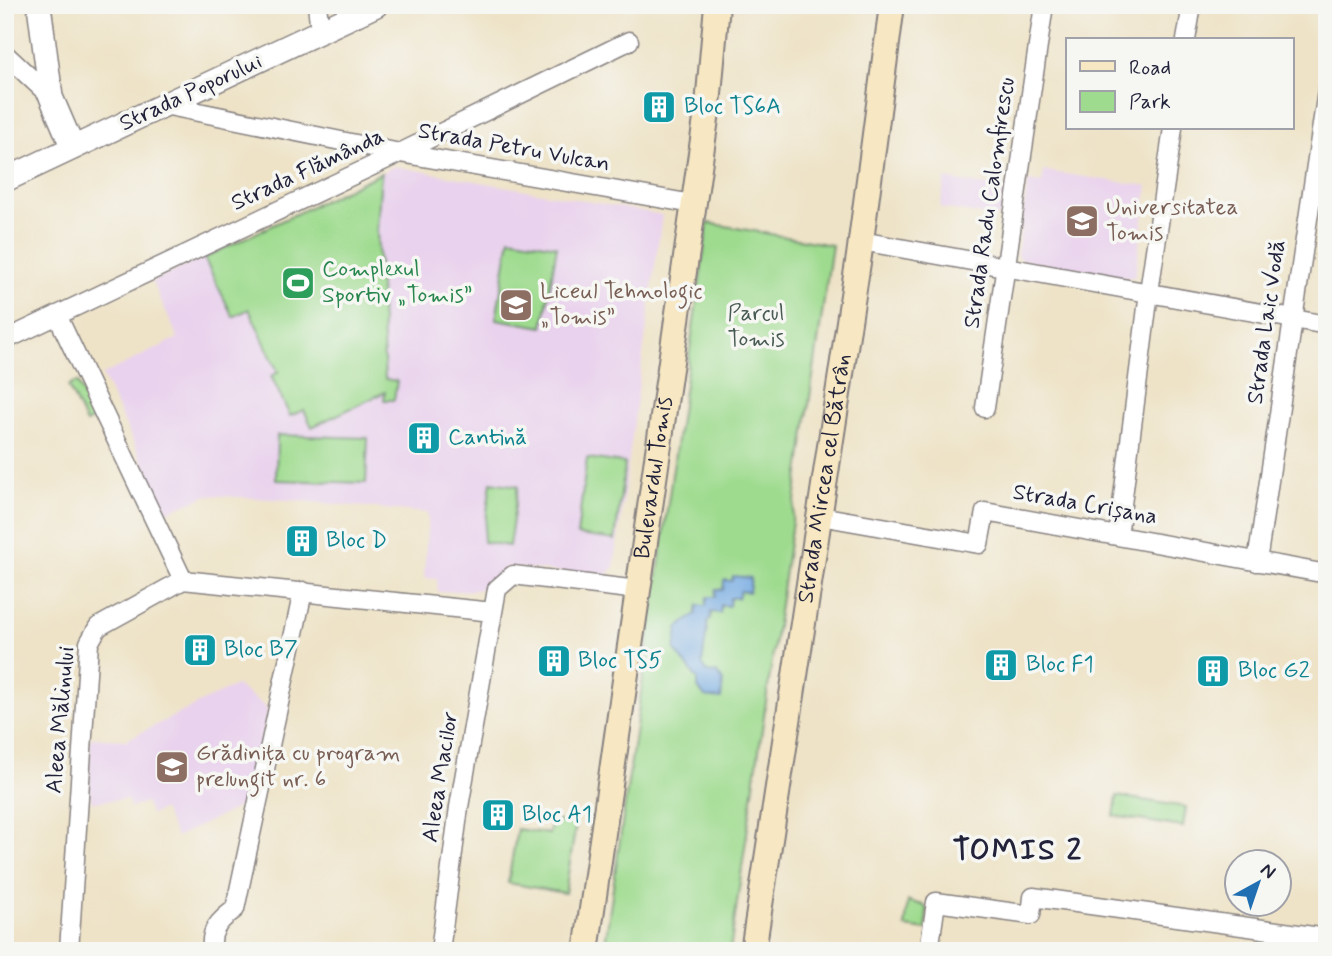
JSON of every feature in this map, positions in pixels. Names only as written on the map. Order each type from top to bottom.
[{"type":"main road","name":"Bulevardul Tomis","points":[[586,951],[708,105],[716,5]]},
{"type":"main road","name":"Strada Mircea cel Bătrân","points":[[752,951],[861,241],[892,5]]},
{"type":"street","points":[[39,5],[51,97],[73,148]]},
{"type":"street","points":[[317,5],[320,31]]},
{"type":"street","name":"Strada Poporului","points":[[5,180],[376,5]]},
{"type":"street","name":"Strada Radu Calomfirescu","points":[[985,408],[1044,5]]},
{"type":"street","points":[[1186,38],[1192,5]]},
{"type":"street","name":"Strada Flămânda","points":[[5,340],[629,41]]},
{"type":"street","points":[[5,54],[51,97]]},
{"type":"street","name":"Strada Laic Vodă","points":[[1256,562],[1327,90]]},
{"type":"street","name":"Strada Petru Vulcan","points":[[164,106],[400,153],[693,204]]},
{"type":"street","points":[[1118,536],[1173,130]]},
{"type":"street","points":[[861,241],[1327,325]]},
{"type":"street","points":[[57,315],[183,580],[493,612],[497,589],[513,575],[638,590]]},
{"type":"street","name":"Strada Crișana","points":[[820,516],[979,544],[985,512],[1327,575]]},
{"type":"street","name":"Aleea Mălinului","points":[[69,951],[89,642],[98,627],[183,580]]},
{"type":"street","points":[[213,951],[210,940],[220,920],[235,909],[303,591]]},
{"type":"street","name":"Aleea Macilor","points":[[440,951],[459,807],[493,612]]},
{"type":"street","points":[[929,951],[936,902],[1031,915],[1033,897],[1327,938]]},
{"type":"shaded area","points":[[394,166],[662,215],[614,568],[605,576],[507,567],[478,590],[438,592],[437,579],[424,578],[428,513],[208,495],[166,512],[102,375],[178,338],[152,281],[204,258],[233,317],[249,309],[278,373],[271,376],[304,410],[313,427],[386,392],[397,381],[385,379],[377,231],[381,173]]},
{"type":"shaded area","name":"Universitatea Tomis","points":[[1044,171],[1148,186],[1135,275],[1130,278],[1022,260],[1017,255],[1028,181],[1042,183]]},
{"type":"shaded area","points":[[945,179],[1005,189],[1000,217],[940,208]]},
{"type":"shaded area","name":"Grădinița cu program prelungit nr. 6","points":[[236,685],[268,709],[247,803],[176,837],[163,809],[151,815],[145,802],[131,808],[127,799],[92,802],[89,794],[90,738],[126,740]]},
{"type":"green space","name":"Complexul Sportiv „Tomis”","points":[[381,173],[377,231],[385,379],[397,381],[394,400],[384,400],[385,392],[312,427],[304,410],[290,416],[271,376],[278,372],[249,309],[233,317],[204,258]]},
{"type":"green space","name":"Parcul Tomis","points":[[708,223],[832,245],[730,951],[604,951]]},
{"type":"green space","points":[[510,238],[557,246],[543,327],[496,319]]},
{"type":"green space","points":[[77,382],[95,418],[86,423],[68,386]]},
{"type":"green space","points":[[277,435],[368,438],[366,483],[276,480]]},
{"type":"green space","points":[[587,458],[625,463],[615,540],[577,535]]},
{"type":"green space","points":[[491,482],[518,486],[509,546],[483,542]]},
{"type":"green space","points":[[1117,796],[1186,807],[1183,827],[1114,816]]},
{"type":"green space","points":[[552,820],[576,824],[565,893],[508,883],[517,829],[549,834]]},
{"type":"green space","points":[[908,901],[923,905],[927,909],[926,930],[905,927]]},
{"type":"water","points":[[733,576],[751,578],[749,592],[740,591],[738,598],[730,598],[729,606],[721,605],[720,613],[711,612],[702,664],[707,672],[717,673],[723,681],[721,699],[705,697],[698,688],[698,680],[675,650],[678,628],[696,614],[698,605],[706,606],[707,597],[715,597],[716,589],[723,590],[724,580],[732,581]]},
{"type":"place","name":"Bloc TS6A","points":[[659,107]]},
{"type":"place","name":"Universitatea Tomis","points":[[1082,221]]},
{"type":"place","name":"Complexul Sportiv „Tomis”","points":[[298,283]]},
{"type":"place","name":"Liceul Tehnologic „Tomis”","points":[[516,305]]},
{"type":"place","name":"Cantină","points":[[424,438]]},
{"type":"place","name":"Bloc D","points":[[302,541]]},
{"type":"place","name":"Bloc B7","points":[[200,650]]},
{"type":"place","name":"Bloc TS5","points":[[554,661]]},
{"type":"place","name":"Bloc F1","points":[[1001,665]]},
{"type":"place","name":"Bloc G2","points":[[1213,671]]},
{"type":"place","name":"Grădinița cu program prelungit nr. 6","points":[[172,767]]},
{"type":"place","name":"Bloc A1","points":[[498,815]]},
{"type":"district","name":"TOMIS 2","points":[[1018,850]]}]
